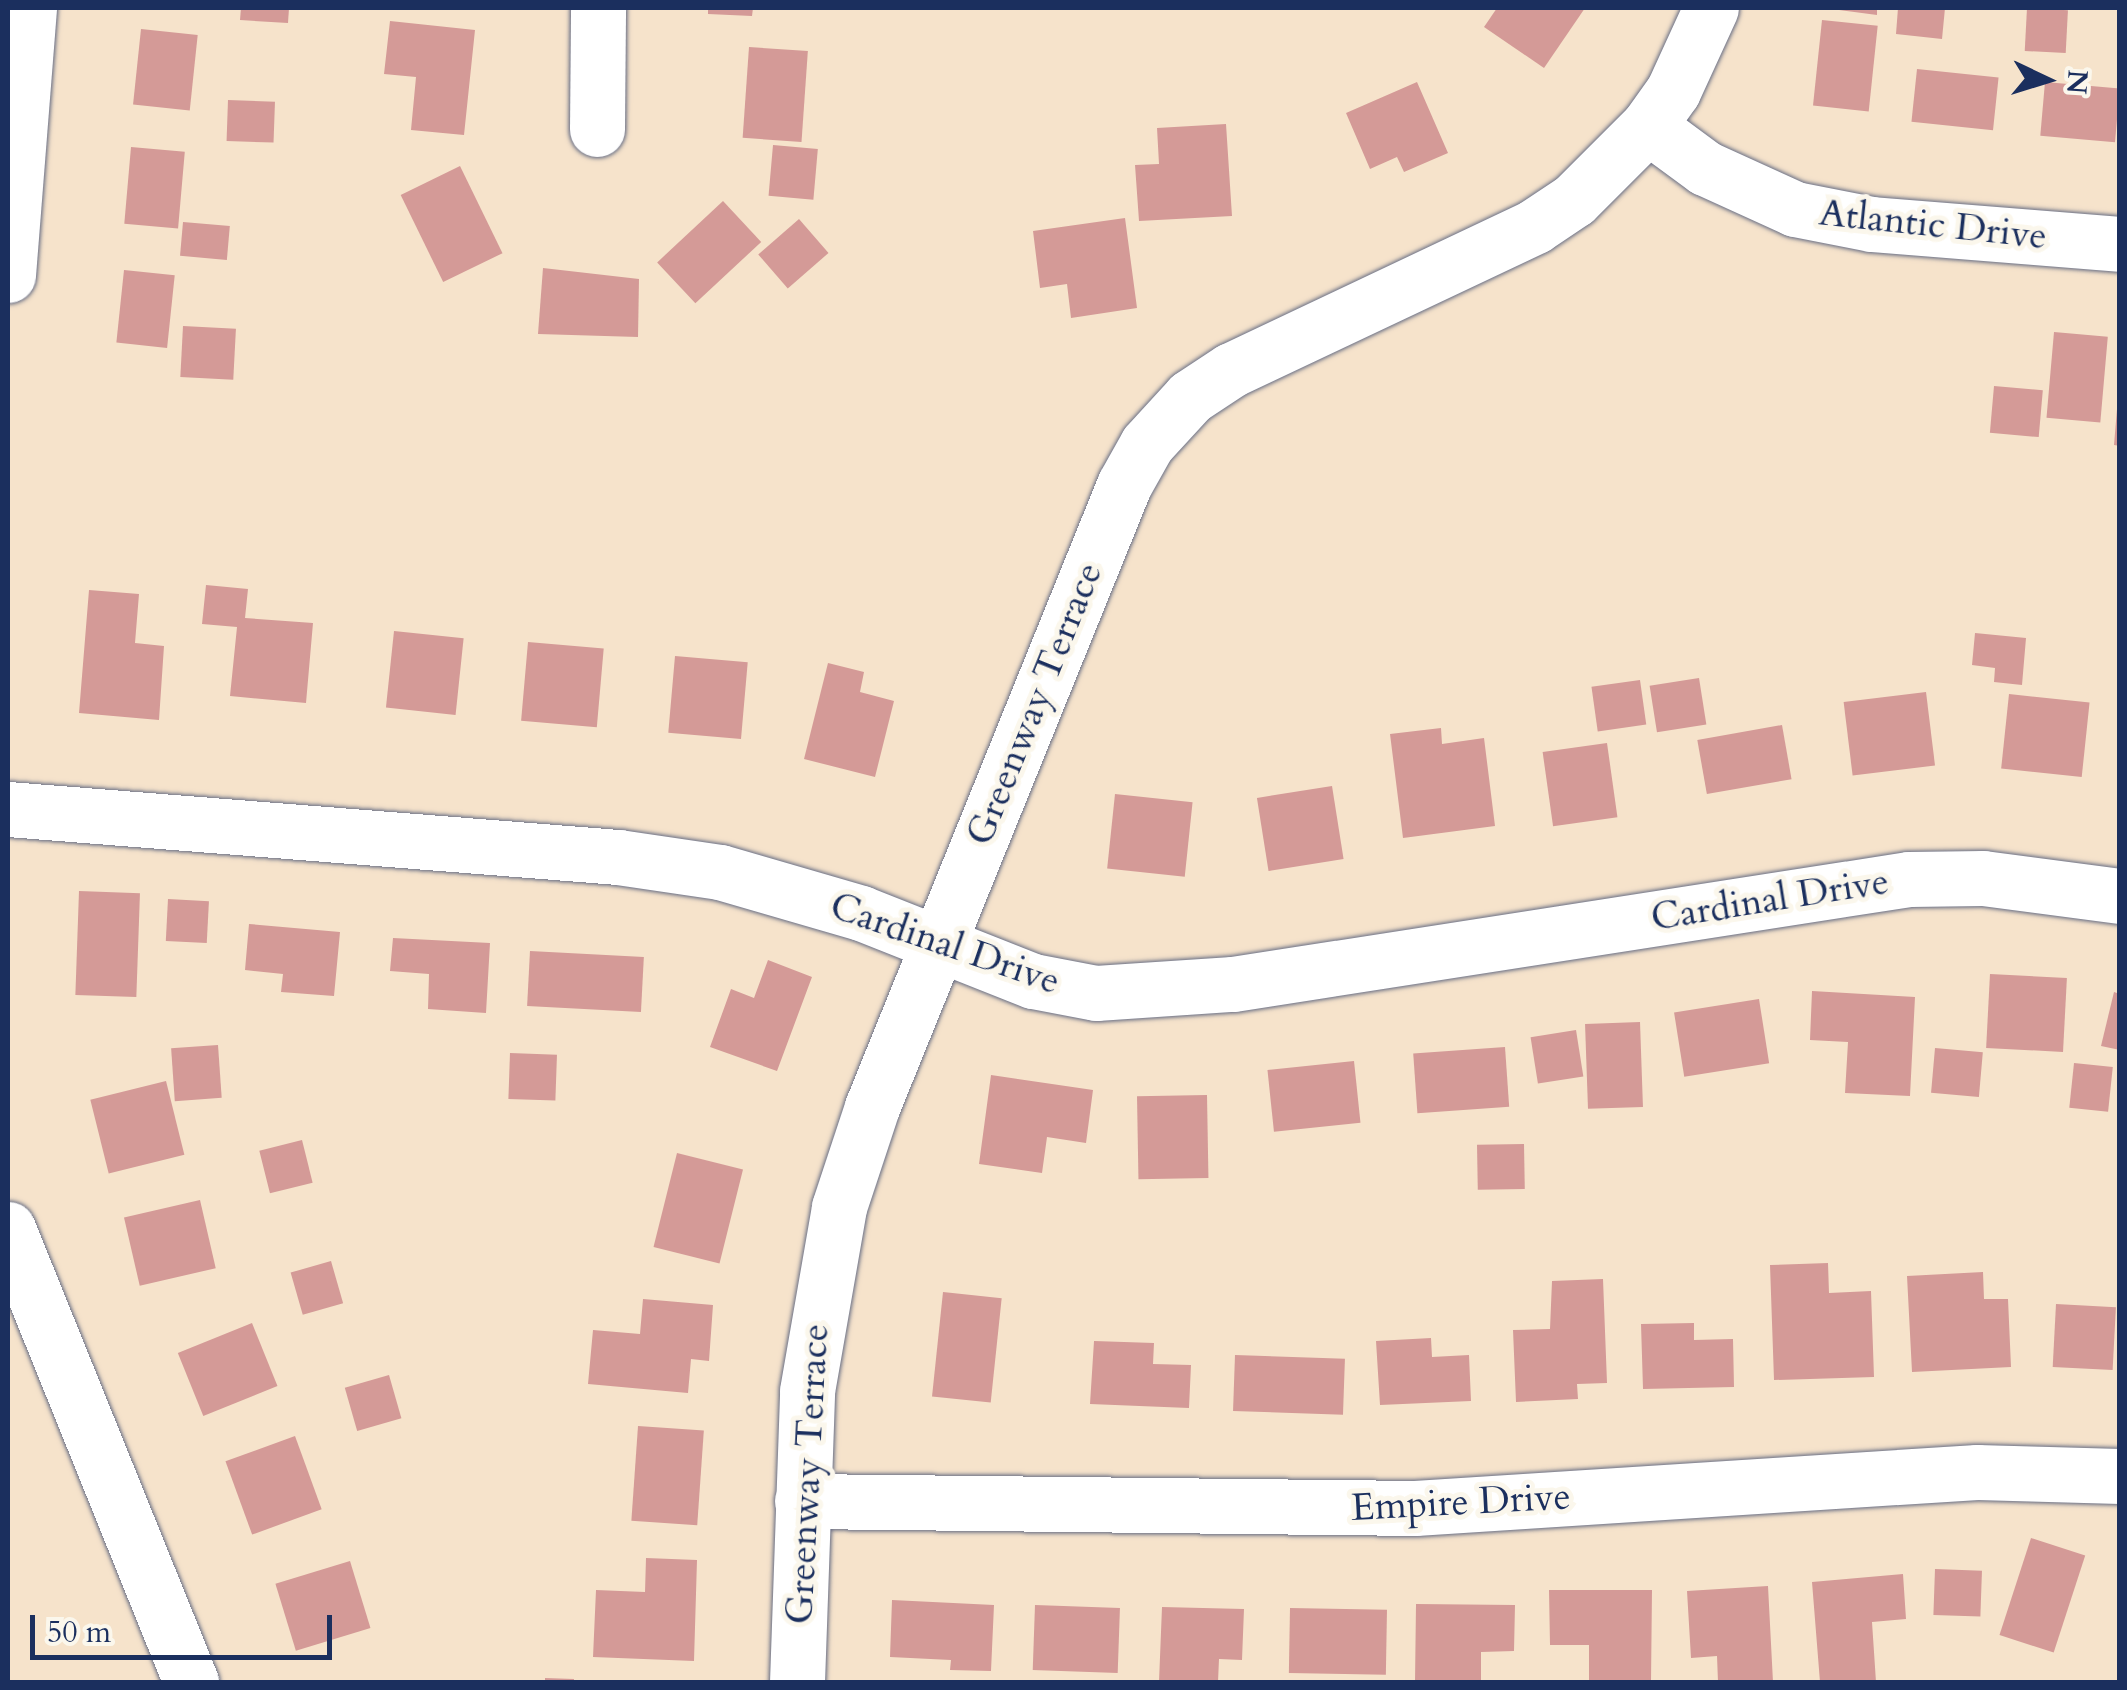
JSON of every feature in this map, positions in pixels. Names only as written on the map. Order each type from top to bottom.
[{"type":"street","points":[[8,275],[29,8]]},
{"type":"street","points":[[597,129],[598,8]]},
{"type":"street","name":"Greenway Terrace","points":[[796,1682],[807,1391],[838,1207],[936,947],[1124,485],[1148,444],[1190,398],[1231,370],[1534,226],[1603,175],[1648,126],[1673,91],[1711,8]]},
{"type":"street","name":"Atlantic Drive","points":[[1648,126],[1735,184],[1810,213],[1872,224],[2120,244]]},
{"type":"street","name":"Cardinal Drive","points":[[8,809],[618,857],[720,872],[861,913],[936,947],[1034,981],[1148,993],[1909,879],[1983,878],[2120,896]]},
{"type":"street","points":[[8,1230],[152,1572],[191,1682]]},
{"type":"street","name":"Empire Drive","points":[[802,1502],[1414,1508],[1977,1472],[2120,1476]]},
{"type":"building","points":[[241,8],[289,8],[288,23],[240,20]]},
{"type":"building","points":[[708,8],[753,8],[752,16],[708,14]]},
{"type":"building","points":[[1497,8],[1585,8],[1544,68],[1484,27]]},
{"type":"building","points":[[1824,8],[1877,8],[1877,15]]},
{"type":"building","points":[[1898,8],[1945,8],[1942,39],[1896,34]]},
{"type":"building","points":[[2027,8],[2068,10],[2066,53],[2025,51]]},
{"type":"building","points":[[1822,20],[1878,26],[1869,111],[1813,106]]},
{"type":"building","points":[[390,21],[475,30],[464,135],[411,130],[416,77],[384,74]]},
{"type":"building","points":[[141,29],[198,35],[190,111],[133,105]]},
{"type":"building","points":[[749,47],[808,51],[802,142],[743,138]]},
{"type":"building","points":[[1917,69],[1999,78],[1993,130],[1911,122]]},
{"type":"building","points":[[1417,82],[1448,153],[1404,172],[1397,157],[1370,169],[1346,113]]},
{"type":"building","points":[[2045,82],[2120,89],[2115,142],[2040,136]]},
{"type":"building","points":[[228,100],[275,102],[274,143],[227,141]]},
{"type":"building","points":[[1226,124],[1232,216],[1139,221],[1135,165],[1159,164],[1157,128]]},
{"type":"building","points":[[773,145],[818,149],[813,200],[769,196]]},
{"type":"building","points":[[131,147],[185,152],[178,228],[124,224]]},
{"type":"building","points":[[460,166],[503,253],[443,282],[401,195]]},
{"type":"building","points":[[723,201],[761,242],[695,303],[657,262]]},
{"type":"building","points":[[1125,218],[1137,308],[1071,318],[1067,284],[1040,288],[1033,231]]},
{"type":"building","points":[[799,219],[829,253],[788,288],[758,254]]},
{"type":"building","points":[[183,222],[230,226],[227,260],[180,256]]},
{"type":"building","points":[[543,268],[639,279],[638,337],[538,334]]},
{"type":"building","points":[[124,270],[175,275],[167,348],[116,343]]},
{"type":"building","points":[[183,326],[236,329],[233,380],[180,377]]},
{"type":"building","points":[[2054,332],[2108,337],[2100,422],[2047,418]]},
{"type":"building","points":[[1994,386],[2043,390],[2039,437],[1990,433]]},
{"type":"building","points":[[2120,409],[2120,446],[2114,445]]},
{"type":"building","points":[[206,585],[248,589],[245,618],[313,623],[306,703],[230,696],[237,627],[202,624]]},
{"type":"building","points":[[89,590],[139,594],[135,643],[164,646],[159,720],[79,713]]},
{"type":"building","points":[[394,631],[464,638],[456,715],[386,708]]},
{"type":"building","points":[[1975,633],[2026,638],[2022,685],[1994,682],[1995,668],[1972,665]]},
{"type":"building","points":[[528,642],[604,649],[597,727],[521,721]]},
{"type":"building","points":[[675,656],[748,662],[741,739],[668,733]]},
{"type":"building","points":[[828,663],[864,672],[860,692],[894,701],[875,777],[804,759]]},
{"type":"building","points":[[1699,678],[1706,724],[1657,732],[1650,686]]},
{"type":"building","points":[[1640,680],[1646,725],[1598,731],[1591,687]]},
{"type":"building","points":[[1926,692],[1935,765],[1853,776],[1844,702]]},
{"type":"building","points":[[2009,694],[2090,702],[2082,777],[2001,769]]},
{"type":"building","points":[[1782,725],[1792,779],[1707,794],[1697,740]]},
{"type":"building","points":[[1441,728],[1442,744],[1484,738],[1495,826],[1403,838],[1390,734]]},
{"type":"building","points":[[1607,743],[1617,817],[1553,826],[1543,752]]},
{"type":"building","points":[[1332,786],[1344,859],[1269,871],[1257,798]]},
{"type":"building","points":[[1115,794],[1193,802],[1185,877],[1107,869]]},
{"type":"building","points":[[79,891],[140,893],[136,997],[75,995]]},
{"type":"building","points":[[168,899],[209,901],[207,943],[166,941]]},
{"type":"building","points":[[249,924],[340,932],[334,996],[281,992],[283,974],[245,970]]},
{"type":"building","points":[[393,938],[490,943],[486,1013],[428,1009],[429,974],[390,971]]},
{"type":"building","points":[[530,951],[644,957],[641,1012],[527,1006]]},
{"type":"building","points":[[768,960],[812,977],[777,1071],[710,1047],[731,989],[754,998]]},
{"type":"building","points":[[1990,974],[2067,978],[2063,1052],[1986,1048]]},
{"type":"building","points":[[1812,991],[1915,997],[1910,1096],[1845,1093],[1848,1042],[1810,1040]]},
{"type":"building","points":[[2114,992],[2120,994],[2120,1050],[2101,1046]]},
{"type":"building","points":[[1759,999],[1769,1063],[1684,1077],[1674,1012]]},
{"type":"building","points":[[1640,1022],[1643,1107],[1588,1109],[1585,1024]]},
{"type":"building","points":[[1576,1030],[1583,1076],[1538,1084],[1531,1037]]},
{"type":"building","points":[[218,1045],[222,1098],[175,1101],[171,1048]]},
{"type":"building","points":[[1505,1047],[1509,1107],[1417,1113],[1413,1053]]},
{"type":"building","points":[[1935,1048],[1983,1052],[1979,1097],[1931,1093]]},
{"type":"building","points":[[510,1053],[557,1055],[555,1101],[508,1099]]},
{"type":"building","points":[[1354,1061],[1360,1123],[1274,1132],[1267,1070]]},
{"type":"building","points":[[2074,1063],[2113,1067],[2108,1112],[2069,1108]]},
{"type":"building","points":[[991,1075],[1093,1090],[1086,1143],[1047,1137],[1042,1173],[979,1164]]},
{"type":"building","points":[[166,1081],[184,1155],[109,1174],[90,1100]]},
{"type":"building","points":[[1207,1095],[1208,1178],[1138,1179],[1137,1096]]},
{"type":"building","points":[[302,1140],[313,1183],[270,1193],[259,1151]]},
{"type":"building","points":[[1524,1144],[1525,1189],[1478,1190],[1477,1145]]},
{"type":"building","points":[[677,1153],[743,1169],[720,1264],[654,1247]]},
{"type":"building","points":[[200,1200],[216,1268],[140,1286],[124,1218]]},
{"type":"building","points":[[331,1261],[343,1303],[303,1315],[291,1273]]},
{"type":"building","points":[[1828,1263],[1829,1293],[1871,1291],[1874,1377],[1774,1380],[1770,1265]]},
{"type":"building","points":[[1983,1272],[1984,1299],[2008,1299],[2011,1367],[1912,1372],[1907,1276]]},
{"type":"building","points":[[1603,1279],[1607,1383],[1577,1384],[1578,1399],[1516,1402],[1513,1330],[1550,1329],[1552,1281]]},
{"type":"building","points":[[943,1292],[1002,1298],[991,1403],[932,1396]]},
{"type":"building","points":[[643,1299],[713,1305],[709,1361],[691,1359],[688,1393],[588,1384],[593,1330],[640,1334]]},
{"type":"building","points":[[2056,1304],[2116,1307],[2113,1370],[2053,1367]]},
{"type":"building","points":[[252,1323],[277,1386],[203,1416],[178,1353]]},
{"type":"building","points":[[1694,1323],[1694,1340],[1733,1339],[1734,1387],[1643,1389],[1641,1324]]},
{"type":"building","points":[[1431,1338],[1432,1357],[1469,1355],[1471,1401],[1380,1405],[1376,1341]]},
{"type":"building","points":[[1094,1341],[1154,1343],[1153,1364],[1191,1365],[1189,1408],[1090,1404]]},
{"type":"building","points":[[1235,1355],[1345,1359],[1343,1415],[1233,1411]]},
{"type":"building","points":[[389,1375],[401,1418],[357,1431],[345,1388]]},
{"type":"building","points":[[638,1426],[704,1431],[697,1525],[631,1521]]},
{"type":"building","points":[[295,1436],[322,1509],[252,1535],[225,1461]]},
{"type":"building","points":[[2031,1538],[2085,1556],[2054,1653],[1999,1635]]},
{"type":"building","points":[[646,1558],[697,1560],[694,1661],[593,1657],[596,1590],[645,1592]]},
{"type":"building","points":[[350,1561],[370,1628],[296,1651],[275,1584]]},
{"type":"building","points":[[1935,1569],[1982,1571],[1980,1617],[1933,1615]]},
{"type":"building","points":[[1903,1574],[1906,1619],[1872,1622],[1876,1682],[1820,1682],[1812,1582]]},
{"type":"building","points":[[1768,1586],[1773,1682],[1718,1682],[1717,1656],[1691,1658],[1687,1591]]},
{"type":"building","points":[[1549,1590],[1652,1590],[1651,1682],[1589,1682],[1589,1645],[1550,1645]]},
{"type":"building","points":[[892,1600],[994,1605],[991,1671],[950,1670],[951,1660],[890,1657]]},
{"type":"building","points":[[1416,1604],[1515,1605],[1514,1651],[1481,1652],[1481,1682],[1415,1682]]},
{"type":"building","points":[[1035,1605],[1120,1608],[1118,1673],[1033,1670]]},
{"type":"building","points":[[1162,1607],[1244,1609],[1242,1660],[1219,1659],[1218,1682],[1159,1682]]},
{"type":"building","points":[[1290,1608],[1387,1610],[1386,1675],[1289,1673]]},
{"type":"building","points":[[545,1678],[574,1679],[574,1682],[545,1682]]}]
